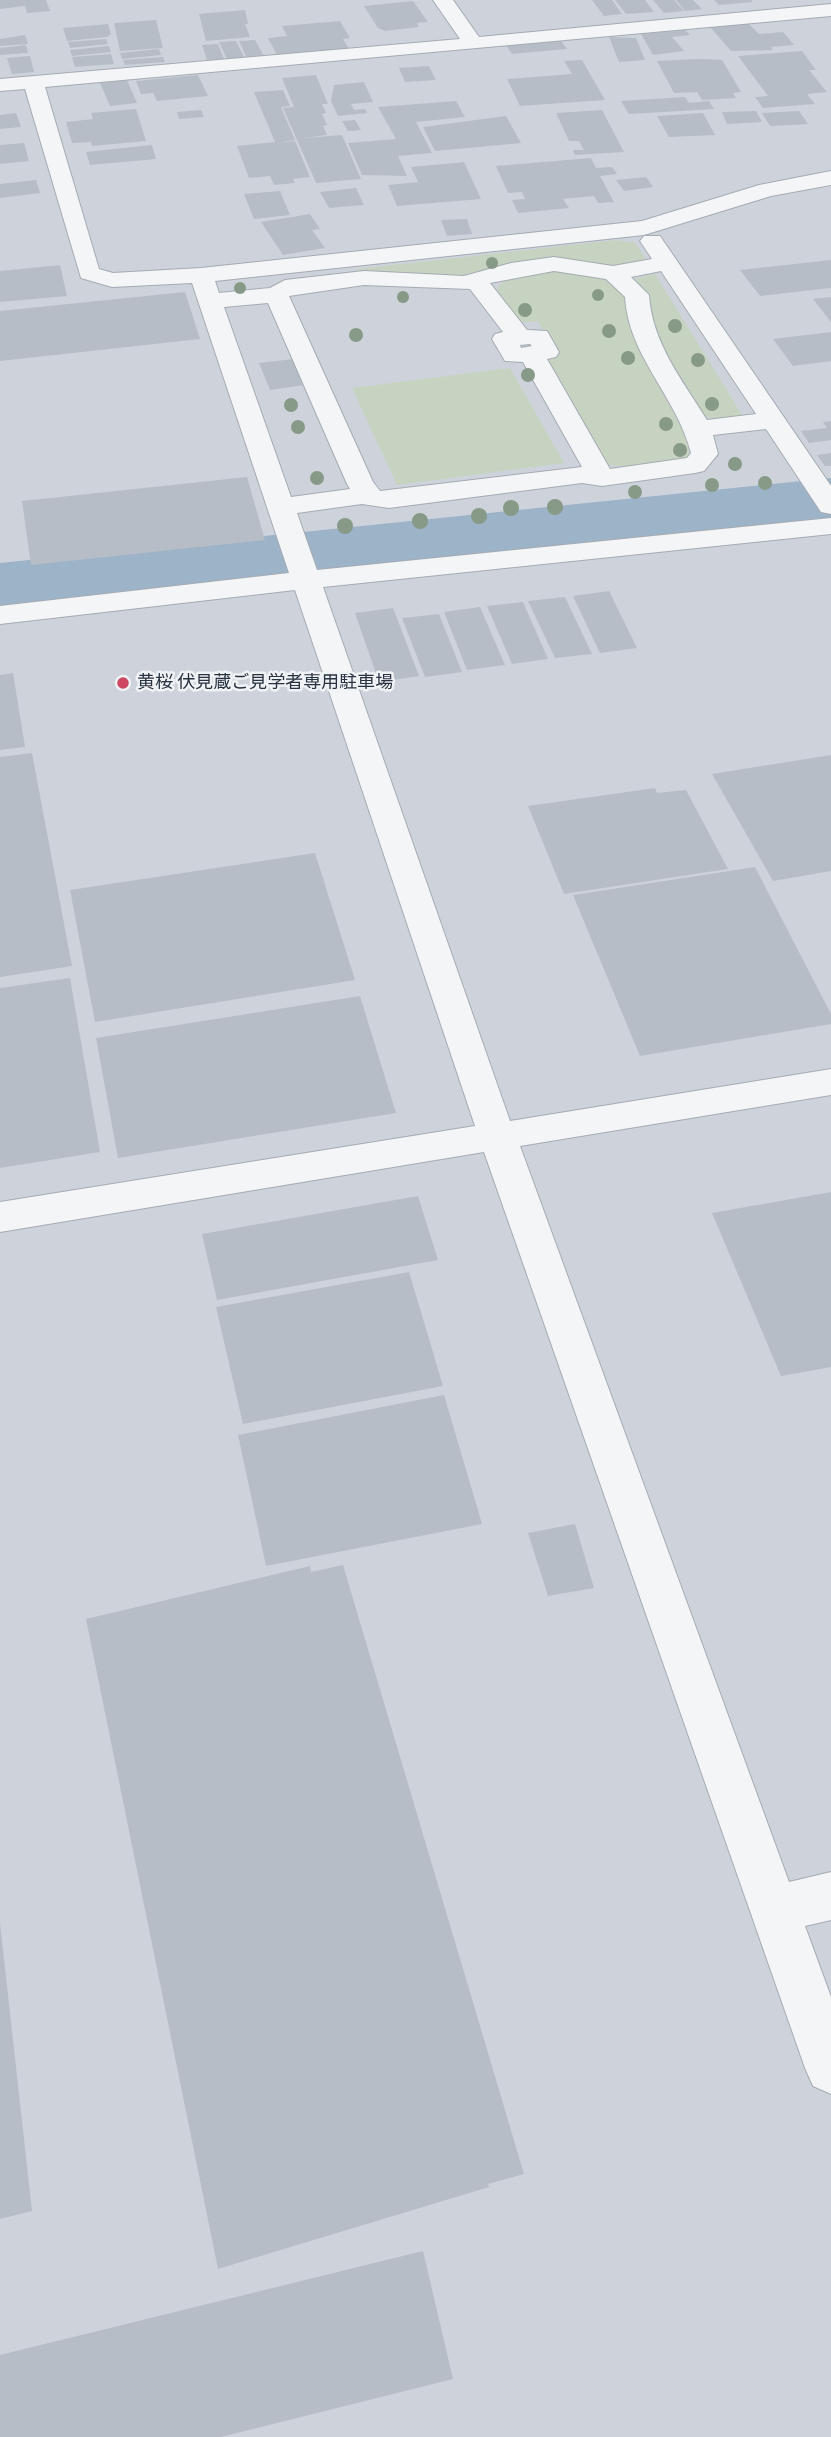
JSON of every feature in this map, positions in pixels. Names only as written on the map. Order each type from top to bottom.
[{"type":"street","points":[[443,0],[472,42]]},
{"type":"street","points":[[0,85],[292,61],[831,10]]},
{"type":"street","points":[[810,12],[831,32]]},
{"type":"street","points":[[33,82],[89,274],[112,280],[205,288],[364,278],[439,283],[476,281],[510,270],[554,264],[613,273],[667,264]]},
{"type":"street","points":[[281,282],[644,228],[767,190],[831,178]]},
{"type":"street","points":[[644,228],[827,500]]},
{"type":"street","points":[[279,507],[369,495],[389,500],[582,475],[602,478],[695,465],[705,454],[699,429],[654,357],[638,312],[637,295],[613,273]]},
{"type":"street","points":[[476,281],[526,346],[602,478]]},
{"type":"street","points":[[281,282],[360,484],[369,495]]},
{"type":"street","points":[[205,288],[498,1138],[831,2068]]},
{"type":"street","points":[[699,429],[773,419]]},
{"type":"street","points":[[0,615],[304,580],[831,526]]},
{"type":"street","points":[[0,1217],[831,1082]]},
{"type":"street","points":[[774,1909],[831,1896]]},
{"type":"shaded area","points":[[0,0],[831,0],[831,2437],[0,2437]]},
{"type":"green space","points":[[616,240],[635,243],[647,261],[607,266],[538,259],[441,279],[362,273],[357,269]]},
{"type":"green space","points":[[558,268],[603,276],[626,287],[700,446],[689,460],[630,468],[605,464],[545,358],[558,356],[538,321],[519,323],[497,291],[499,285],[507,279]]},
{"type":"green space","points":[[655,274],[744,418],[721,421],[702,415],[658,345],[649,297],[635,279]]},
{"type":"green space","points":[[510,368],[564,463],[397,485],[352,388]]},
{"type":"building","points":[[0,0],[46,0],[50,11],[27,13],[25,6],[0,9]]},
{"type":"building","points":[[592,0],[612,0],[622,14],[604,16]]},
{"type":"building","points":[[615,0],[645,0],[654,12],[626,14]]},
{"type":"building","points":[[653,0],[674,0],[684,11],[664,13]]},
{"type":"building","points":[[676,0],[693,0],[702,9],[685,11]]},
{"type":"building","points":[[714,0],[752,0],[752,2],[719,5]]},
{"type":"building","points":[[413,1],[428,22],[417,23],[419,27],[385,31],[378,28],[364,6]]},
{"type":"building","points":[[245,10],[248,24],[245,24],[250,37],[206,41],[199,14]]},
{"type":"building","points":[[156,20],[163,48],[120,51],[114,23]]},
{"type":"building","points":[[340,21],[350,38],[343,39],[349,49],[277,55],[268,38],[287,36],[282,26]]},
{"type":"building","points":[[108,24],[111,34],[107,37],[67,41],[63,28]]},
{"type":"building","points":[[749,24],[759,34],[783,32],[794,45],[771,47],[773,50],[731,51],[710,27]]},
{"type":"building","points":[[685,30],[690,35],[672,37],[684,51],[653,55],[641,34]]},
{"type":"building","points":[[25,35],[28,44],[0,46],[0,39]]},
{"type":"building","points":[[558,37],[567,49],[512,54],[504,42]]},
{"type":"building","points":[[609,37],[636,38],[645,60],[619,62]]},
{"type":"building","points":[[106,39],[108,44],[70,48],[68,42]]},
{"type":"building","points":[[255,40],[264,56],[247,58],[239,41]]},
{"type":"building","points":[[236,41],[244,57],[227,59],[219,42]]},
{"type":"building","points":[[218,44],[224,59],[207,60],[202,45]]},
{"type":"building","points":[[26,45],[28,53],[0,55],[0,48]]},
{"type":"building","points":[[109,46],[111,52],[72,56],[70,50]]},
{"type":"building","points":[[159,49],[161,55],[122,59],[120,53]]},
{"type":"building","points":[[802,51],[816,70],[809,70],[827,92],[807,94],[815,104],[763,108],[755,97],[768,96],[738,56]]},
{"type":"building","points":[[111,54],[114,64],[75,67],[72,57]]},
{"type":"building","points":[[30,56],[34,72],[12,74],[7,58]]},
{"type":"building","points":[[163,57],[165,62],[125,65],[123,60]]},
{"type":"building","points":[[582,60],[605,100],[520,106],[507,79],[572,74],[564,61]]},
{"type":"building","points":[[722,60],[741,92],[733,93],[736,98],[702,100],[697,92],[674,93],[657,61]]},
{"type":"building","points":[[429,66],[436,80],[405,82],[399,68]]},
{"type":"building","points":[[198,75],[208,96],[157,101],[153,93],[141,94],[136,81]]},
{"type":"building","points":[[316,75],[328,104],[322,104],[326,113],[322,114],[327,125],[323,126],[327,135],[304,138],[342,135],[361,179],[316,183],[283,108],[294,107],[282,78]]},
{"type":"building","points":[[127,80],[137,103],[110,106],[100,83]]},
{"type":"building","points":[[364,82],[373,102],[351,104],[354,110],[365,109],[367,113],[338,116],[331,101],[334,85]]},
{"type":"building","points":[[283,90],[290,106],[281,107],[295,140],[281,142],[295,141],[310,177],[293,179],[295,183],[274,185],[270,176],[249,178],[237,146],[275,142],[254,92]]},
{"type":"building","points":[[685,97],[689,103],[709,101],[714,109],[629,114],[621,101]]},
{"type":"building","points":[[456,101],[465,117],[416,122],[432,153],[398,156],[407,176],[362,175],[348,143],[396,139],[378,107]]},
{"type":"building","points":[[136,109],[146,141],[92,146],[91,142],[72,143],[66,122],[93,119],[91,113]]},
{"type":"building","points":[[201,110],[204,117],[179,119],[177,112]]},
{"type":"building","points":[[602,110],[624,152],[575,155],[573,150],[584,150],[579,141],[569,141],[556,113]]},
{"type":"building","points":[[756,111],[762,122],[727,124],[722,112]]},
{"type":"building","points":[[799,111],[808,124],[770,126],[762,113]]},
{"type":"building","points":[[16,113],[21,127],[0,129],[0,115]]},
{"type":"building","points":[[703,113],[715,135],[669,137],[657,116]]},
{"type":"building","points":[[506,116],[521,143],[435,151],[423,127]]},
{"type":"building","points":[[355,120],[361,130],[348,131],[342,121]]},
{"type":"building","points":[[24,143],[29,161],[0,164],[0,145]]},
{"type":"building","points":[[152,145],[156,159],[90,165],[86,152]]},
{"type":"building","points":[[591,158],[596,168],[612,167],[617,174],[600,176],[614,202],[598,203],[594,196],[563,199],[569,208],[518,213],[512,200],[525,199],[522,192],[508,193],[496,166]]},
{"type":"building","points":[[464,162],[481,199],[397,206],[388,185],[418,182],[411,167]]},
{"type":"building","points":[[646,177],[653,187],[624,191],[616,180]]},
{"type":"building","points":[[36,180],[40,193],[0,198],[0,184]]},
{"type":"building","points":[[356,188],[364,205],[329,208],[320,192]]},
{"type":"building","points":[[280,191],[290,215],[254,219],[244,194]]},
{"type":"building","points":[[310,214],[320,229],[312,230],[325,248],[283,255],[261,222]]},
{"type":"building","points":[[467,219],[472,234],[447,236],[441,220]]},
{"type":"building","points":[[831,260],[831,288],[760,296],[740,270]]},
{"type":"building","points":[[60,265],[67,296],[0,302],[0,271]]},
{"type":"building","points":[[185,292],[200,339],[0,361],[0,311]]},
{"type":"building","points":[[831,297],[831,322],[813,299]]},
{"type":"building","points":[[831,332],[831,361],[793,366],[773,339]]},
{"type":"building","points":[[293,359],[305,385],[270,390],[259,363]]},
{"type":"building","points":[[831,421],[831,440],[809,443],[801,431],[827,428],[823,422]]},
{"type":"building","points":[[831,453],[831,466],[825,466],[817,455]]},
{"type":"building","points":[[247,477],[265,540],[31,565],[22,501]]},
{"type":"building","points":[[609,591],[637,648],[600,653],[573,596]]},
{"type":"building","points":[[565,597],[592,654],[555,658],[528,601]]},
{"type":"building","points":[[523,602],[548,659],[512,664],[487,606]]},
{"type":"building","points":[[480,607],[505,665],[467,670],[444,612]]},
{"type":"building","points":[[393,608],[419,676],[379,682],[355,613]]},
{"type":"building","points":[[439,614],[462,672],[425,677],[402,618]]},
{"type":"building","points":[[13,673],[25,747],[0,750],[0,675]]},
{"type":"building","points":[[32,753],[72,966],[0,977],[0,757]]},
{"type":"building","points":[[831,755],[831,871],[773,881],[712,774]]},
{"type":"building","points":[[655,788],[657,793],[686,790],[728,869],[564,894],[528,806]]},
{"type":"building","points":[[315,853],[355,980],[95,1022],[70,890]]},
{"type":"building","points":[[755,867],[831,1014],[831,1024],[640,1056],[573,895]]},
{"type":"building","points":[[70,978],[100,1152],[0,1168],[0,988]]},
{"type":"building","points":[[360,996],[396,1113],[118,1158],[96,1038]]},
{"type":"building","points":[[831,1192],[831,1367],[781,1376],[712,1213]]},
{"type":"building","points":[[418,1196],[438,1260],[217,1300],[202,1234]]},
{"type":"building","points":[[409,1272],[443,1386],[243,1424],[216,1307]]},
{"type":"building","points":[[444,1395],[482,1524],[266,1566],[238,1435]]},
{"type":"building","points":[[575,1524],[594,1588],[548,1596],[528,1533]]},
{"type":"building","points":[[343,1565],[524,2174],[218,2269],[86,1619],[310,1566],[311,1572]]},
{"type":"building","points":[[0,1923],[32,2211],[0,2219]]},
{"type":"building","points":[[423,2251],[453,2379],[221,2437],[0,2437],[0,2355]]},
{"type":"waterway","points":[[0,590],[831,504]]},
{"type":"place","name":"黄桜 伏見蔵ご見学者専用駐車場","points":[[123,683]]}]
